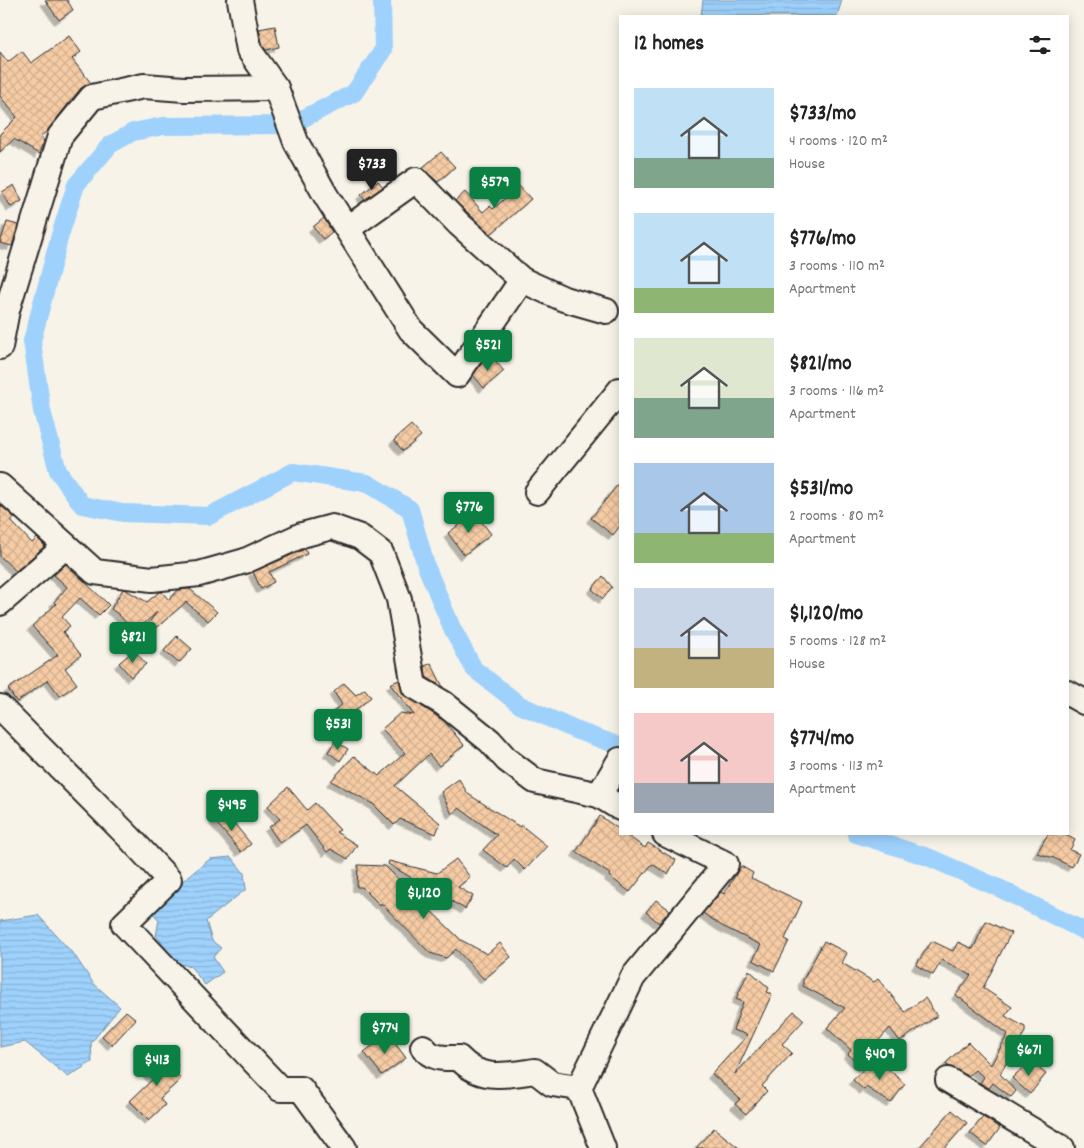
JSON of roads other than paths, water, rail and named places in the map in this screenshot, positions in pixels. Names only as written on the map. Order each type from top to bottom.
[{"type":"street","points":[[240,0],[249,50],[276,88],[296,142],[326,196],[411,330],[458,375],[522,280]]},
{"type":"street","points":[[0,347],[7,310],[60,136],[92,97],[144,86],[184,89],[276,88]]},
{"type":"street","points":[[347,229],[416,180],[460,224],[522,280],[564,298],[606,311]]},
{"type":"street","points":[[537,492],[619,391]]},
{"type":"street","points":[[0,486],[95,572],[152,578],[199,574],[245,561],[302,535],[332,527],[360,537],[381,553],[399,599],[414,686],[443,703],[490,741],[507,760],[535,781],[599,795],[619,807]]},
{"type":"street","points":[[0,603],[66,546]]},
{"type":"street","points":[[1069,694],[1084,702]]},
{"type":"street","points":[[0,707],[169,880],[124,924],[280,1090],[301,1089],[344,1148]]},
{"type":"street","points":[[599,795],[619,762]]},
{"type":"street","points":[[603,1148],[579,1088],[633,977],[726,864],[667,835]]},
{"type":"street","points":[[423,1047],[426,1052],[438,1059],[459,1058],[468,1068],[482,1073],[501,1075],[534,1070],[552,1084],[579,1088]]},
{"type":"street","points":[[948,1080],[1062,1148]]},
{"type":"water","points":[[703,0],[842,0],[837,15],[701,15]]},
{"type":"water","points":[[231,857],[244,873],[246,889],[206,921],[212,941],[221,948],[213,957],[223,972],[205,985],[191,967],[178,963],[156,936],[159,920],[149,908],[210,859]]},
{"type":"water","points":[[38,915],[75,956],[93,983],[120,1007],[91,1043],[92,1062],[68,1077],[25,1042],[0,1047],[0,921]]},
{"type":"waterway","points":[[382,0],[383,50],[354,93],[290,125],[163,126],[133,132],[110,145],[76,185],[60,235],[32,341],[42,411],[58,471],[82,505],[123,513],[209,516],[293,472],[367,483],[410,509],[426,566],[452,628],[474,669],[520,705],[575,730],[619,746]]},
{"type":"waterway","points":[[859,835],[928,857],[1001,889],[1084,931]]}]
